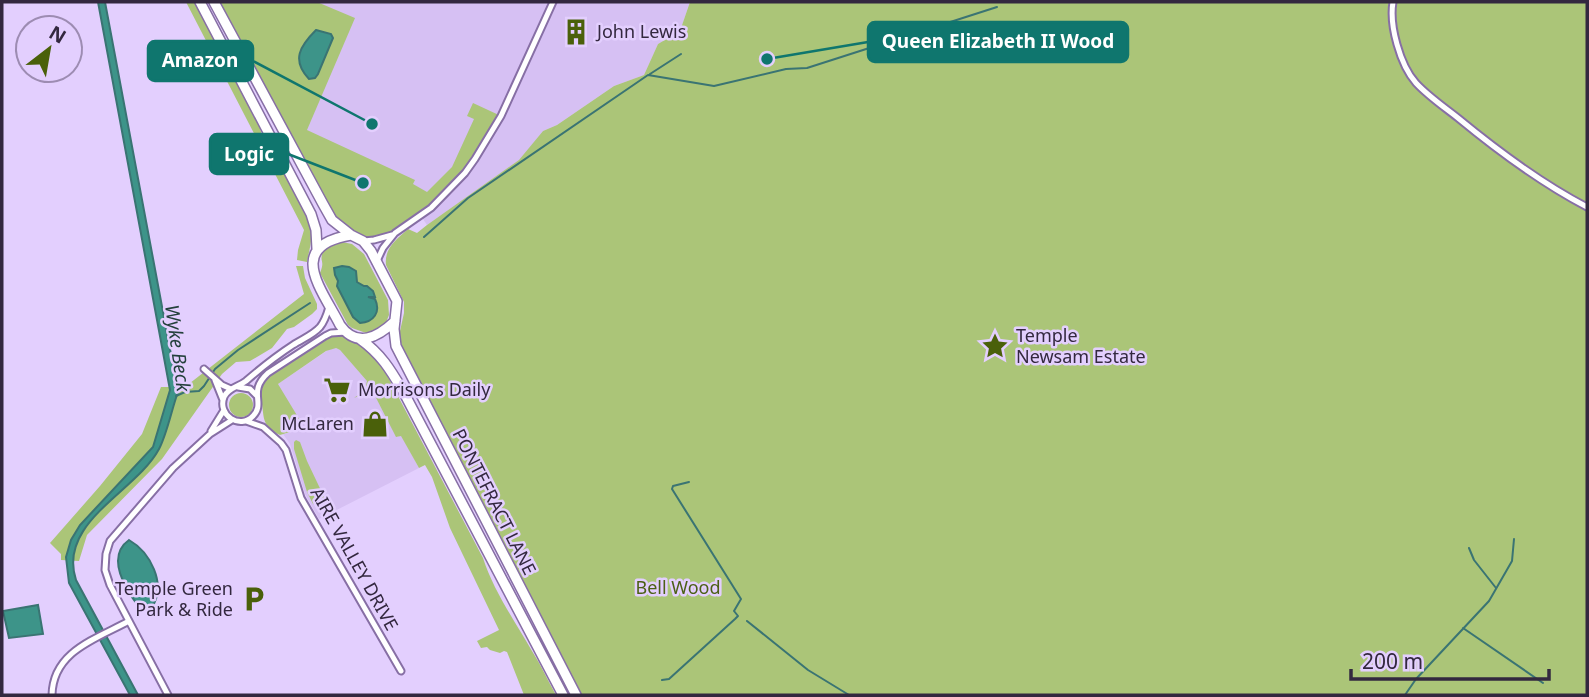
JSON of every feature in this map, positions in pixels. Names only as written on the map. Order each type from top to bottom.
[{"type":"highway","points":[[200,2],[311,214],[316,230],[317,250],[313,259],[315,278],[340,325],[346,332],[360,339],[384,332],[396,320],[397,302],[371,251],[363,241],[332,219],[214,2]]},
{"type":"highway","points":[[317,250],[327,242],[351,235]]},
{"type":"highway","name":"PONTEFRACT LANE","points":[[396,320],[396,346],[576,695]]},
{"type":"highway","name":"PONTEFRACT LANE","points":[[360,339],[382,357],[403,391],[563,695]]},
{"type":"street","points":[[363,241],[395,233],[431,208],[475,159],[500,116],[553,2]]},
{"type":"street","points":[[1393,2],[1390,15],[1403,63],[1416,83],[1507,156],[1587,206]]},
{"type":"street","points":[[376,263],[383,248],[395,233]]},
{"type":"street","points":[[223,400],[225,395],[272,359],[319,328],[329,304]]},
{"type":"street","points":[[214,379],[223,400],[224,411],[232,420],[246,421],[257,410],[256,395],[261,380],[268,373],[330,333],[346,332]]},
{"type":"street","points":[[204,369],[214,379],[234,388],[245,387],[256,395]]},
{"type":"street","name":"AIRE VALLEY DRIVE","points":[[257,410],[263,427]]},
{"type":"street","points":[[210,434],[224,411]]},
{"type":"street","points":[[168,695],[110,585],[105,570],[106,554],[110,541],[173,468],[210,434],[232,420]]},
{"type":"street","name":"AIRE VALLEY DRIVE","points":[[246,421],[263,427],[286,450],[301,498],[401,671]]},
{"type":"street","points":[[52,695],[54,679],[65,659],[129,621]]},
{"type":"shaded area","points":[[98,2],[105,2],[178,392],[159,449],[148,465],[88,524],[78,541],[73,559],[76,580],[138,695],[130,695],[69,583],[66,557],[71,540],[80,525],[153,447],[170,390]]},
{"type":"shaded area","points":[[234,2],[690,2],[680,31],[658,44],[644,75],[614,86],[557,125],[543,131],[520,160],[427,225],[409,198],[353,214]]},
{"type":"shaded area","points":[[316,30],[331,34],[333,38],[318,74],[309,79],[300,66],[299,59],[302,48]]},
{"type":"shaded area","points":[[342,266],[356,271],[357,282],[373,291],[375,297],[368,297],[375,299],[377,312],[369,321],[360,323],[353,317],[337,286],[334,268]]},
{"type":"shaded area","points":[[331,348],[340,350],[365,377],[397,437],[401,435],[419,468],[319,519],[305,494],[290,444],[283,434],[286,434],[278,384]]},
{"type":"shaded area","points":[[129,540],[144,552],[154,569],[158,589],[152,607],[139,607],[120,574],[119,555]]},
{"type":"shaded area","points":[[38,605],[43,634],[9,638],[3,611]]},
{"type":"green space","points":[[186,2],[196,2],[258,121],[263,139],[280,163],[309,221],[311,237],[307,262],[297,260],[304,230]]},
{"type":"green space","points":[[214,2],[317,2],[355,18],[307,130],[415,180],[413,184],[427,192],[452,167],[474,119],[467,116],[473,103],[501,116],[475,159],[431,208],[395,233],[363,241],[332,220]]},
{"type":"green space","name":"Temple Newsam Estate","points":[[690,2],[1587,2],[1587,695],[581,695],[431,409],[404,352],[400,331],[404,302],[386,265],[386,259],[392,244],[408,229],[417,233],[519,160],[543,131],[557,125],[614,86],[644,75],[658,44],[680,31]]},
{"type":"green space","points":[[342,242],[352,244],[364,254],[388,300],[389,315],[385,325],[371,333],[348,325],[320,273],[325,249]]},
{"type":"green space","points":[[296,266],[303,266],[317,309],[294,327],[287,329],[272,348],[250,361],[236,362],[222,374],[162,459],[87,535],[79,561],[61,560],[61,554],[50,543],[142,434],[161,387],[185,387],[304,294]]},
{"type":"green space","points":[[335,334],[359,343],[379,360],[483,558],[499,594],[556,695],[524,695],[507,652],[481,648],[477,641],[499,630],[450,528],[432,477],[425,465],[419,468],[401,436],[396,437],[372,390],[354,398],[365,390],[367,381],[340,350],[336,348],[326,351],[278,384],[301,422],[290,432],[280,435],[266,424],[260,393],[262,383],[285,365]]},
{"type":"green space","points":[[241,393],[250,396],[253,405],[250,414],[241,417],[232,414],[229,405],[232,396]]},
{"type":"green space","points":[[296,440],[300,442],[326,501],[317,505],[313,504],[307,492],[294,449]]},
{"type":"waterway","points":[[424,237],[468,198],[648,75],[714,86],[786,69],[807,68],[997,7]]},
{"type":"waterway","points":[[650,74],[681,54]]},
{"type":"waterway","name":"Wyke Beck","points":[[176,396],[199,391],[215,369],[238,350],[310,303]]},
{"type":"waterway","points":[[662,680],[669,679],[738,616],[734,611],[741,599],[672,489],[673,486],[689,482]]},
{"type":"waterway","points":[[1405,695],[1416,679],[1489,601],[1512,561],[1514,539]]},
{"type":"waterway","points":[[1469,548],[1474,560],[1496,588]]},
{"type":"waterway","points":[[747,621],[808,670],[849,695]]},
{"type":"waterway","points":[[1463,628],[1543,683]]},
{"type":"place","name":"John Lewis","points":[[576,32]]},
{"type":"place","name":"Queen Elizabeth II Wood","points":[[767,59]]},
{"type":"place","name":"Amazon","points":[[372,124]]},
{"type":"place","name":"Logic","points":[[363,183]]},
{"type":"place","name":"Temple Newsam Estate","points":[[995,346]]},
{"type":"place","name":"Morrisons Daily","points":[[337,390]]},
{"type":"place","name":"McLaren","points":[[375,424]]},
{"type":"place","name":"Temple Green Park & Ride","points":[[254,599]]},
{"type":"park label","name":"Bell Wood","points":[[678,588]]}]
